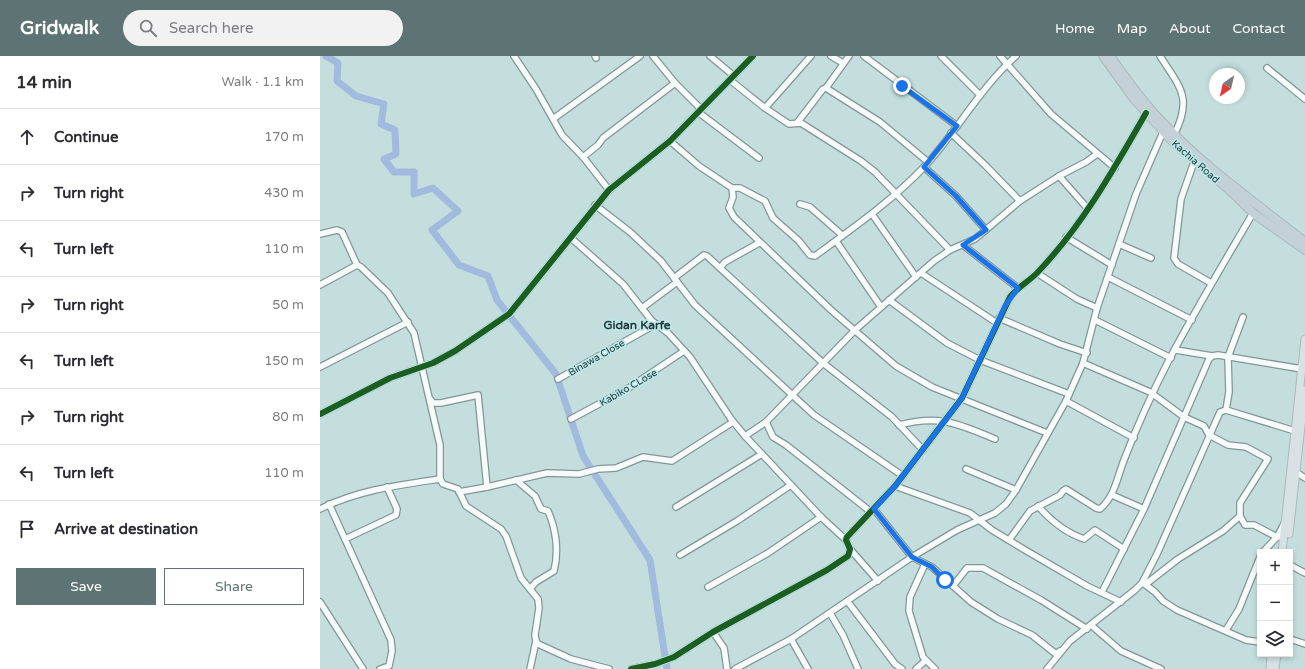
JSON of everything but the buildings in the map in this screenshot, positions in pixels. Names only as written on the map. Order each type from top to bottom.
[{"type":"highway","name":"Kachia Road","points":[[1103,56],[1146,113],[1194,162],[1234,194],[1253,213],[1305,250]]},
{"type":"highway","name":"Kachia Road","points":[[1110,56],[1139,95],[1174,134],[1215,171],[1305,241]]},
{"type":"main road","points":[[1282,549],[1305,339]]},
{"type":"main road","points":[[1288,549],[1300,475],[1305,390]]},
{"type":"main road","points":[[1271,657],[1272,668]]},
{"type":"main road","points":[[1272,668],[1276,657]]},
{"type":"street","points":[[514,56],[536,89],[562,135],[583,157],[608,190]]},
{"type":"street","points":[[553,119],[640,56]]},
{"type":"street","points":[[653,56],[700,111],[759,158]]},
{"type":"street","points":[[710,56],[765,108],[789,124],[801,123],[861,161],[896,194],[950,250]]},
{"type":"street","points":[[320,414],[390,378],[422,365],[433,363],[455,351],[510,314],[608,190],[670,141],[753,56]]},
{"type":"street","points":[[765,108],[811,56]]},
{"type":"street","points":[[831,56],[843,63]]},
{"type":"street","points":[[796,123],[823,89],[826,88],[849,56]]},
{"type":"street","points":[[864,56],[957,126]]},
{"type":"street","points":[[941,56],[980,95]]},
{"type":"street","points":[[1000,56],[1008,63],[1044,108],[1115,168]]},
{"type":"street","points":[[670,141],[699,166],[732,188],[744,190],[765,201],[773,218],[798,241],[812,257],[872,214],[896,194],[926,164],[980,95],[1016,56]]},
{"type":"street","points":[[1160,56],[1181,88],[1184,98],[1182,120],[1174,134]]},
{"type":"street","points":[[1267,68],[1305,99]]},
{"type":"street","points":[[583,157],[598,145],[603,138],[675,83]]},
{"type":"street","points":[[826,88],[880,122],[926,164],[986,230]]},
{"type":"street","points":[[846,540],[895,486],[946,421],[962,398],[1010,297],[1018,288],[1037,273],[1088,209],[1115,168],[1146,113]]},
{"type":"street","points":[[735,669],[791,639],[848,602],[912,557],[957,530],[981,520],[1006,504],[1016,490],[1066,401],[1083,363],[1087,353],[1097,308],[1136,194],[1163,132]]},
{"type":"street","points":[[951,133],[1020,201]]},
{"type":"street","points":[[745,436],[766,422],[793,396],[855,330],[916,277],[950,250],[963,245],[986,230],[1020,201],[1097,154]]},
{"type":"street","points":[[1194,162],[1181,199],[1174,258],[1178,264],[1211,283]]},
{"type":"street","points":[[1059,176],[1088,209]]},
{"type":"street","points":[[732,188],[733,192],[729,208],[730,213],[759,243],[896,366],[914,378],[1047,433]]},
{"type":"street","points":[[800,204],[810,207],[842,235]]},
{"type":"street","points":[[595,205],[644,244],[676,280],[695,305],[814,415],[903,476]]},
{"type":"street","points":[[1009,540],[1030,511],[1060,495],[1066,489],[1100,509],[1112,495],[1124,461],[1171,358],[1211,283],[1253,213]]},
{"type":"street","points":[[872,214],[916,277]]},
{"type":"street","points":[[320,234],[336,230],[342,232],[358,265],[388,293],[414,333],[440,445],[440,479],[443,484],[454,487],[459,492],[466,506],[501,529],[506,536],[522,578],[538,599],[536,641],[530,669]]},
{"type":"street","points":[[1066,237],[1112,265]]},
{"type":"street","points":[[571,238],[623,284],[656,324],[668,333],[684,351],[733,422],[821,517],[846,540],[850,549],[878,581]]},
{"type":"street","points":[[836,241],[881,307]]},
{"type":"street","points":[[720,268],[725,262],[759,243]]},
{"type":"street","points":[[1119,244],[1151,258]]},
{"type":"street","points":[[963,245],[1018,288]]},
{"type":"street","points":[[642,308],[704,255],[711,258],[823,363],[892,417],[923,450]]},
{"type":"street","points":[[320,285],[358,265]]},
{"type":"street","points":[[921,273],[998,320],[1087,353]]},
{"type":"street","points":[[1037,273],[1077,299],[1097,308]]},
{"type":"street","points":[[1108,277],[1192,320]]},
{"type":"street","points":[[890,300],[947,343],[980,360],[1069,394]]},
{"type":"street","points":[[1226,410],[1229,392],[1228,356],[1243,316]]},
{"type":"street","points":[[1094,320],[1171,358]]},
{"type":"street","points":[[320,367],[408,322]]},
{"type":"street","name":"Binawa Close","points":[[558,379],[656,324]]},
{"type":"street","points":[[1176,350],[1212,356],[1228,356],[1302,368]]},
{"type":"street","name":"Kabiko CLose","points":[[571,419],[627,389],[684,351]]},
{"type":"street","points":[[1102,592],[1144,509],[1212,356]]},
{"type":"street","points":[[1083,363],[1153,395],[1184,417],[1204,426],[1209,435],[1228,445],[1246,447],[1268,459],[1240,503],[1240,516],[1246,525],[1254,525],[1277,537],[1284,535]]},
{"type":"street","points":[[428,390],[432,403],[441,403],[478,395],[487,487]]},
{"type":"street","points":[[1066,401],[1134,438]]},
{"type":"street","points":[[1144,584],[1218,414],[1226,410],[1295,431]]},
{"type":"street","points":[[899,425],[928,419],[946,421],[956,423],[995,439]]},
{"type":"street","points":[[459,492],[550,472],[580,474],[598,469],[616,468],[643,457],[672,461],[733,422]]},
{"type":"street","points":[[766,422],[773,437],[786,445],[873,511],[912,557],[932,567],[971,602],[998,619],[1032,635],[1056,654],[1070,641],[1144,584],[1178,559],[1223,531],[1240,516]]},
{"type":"street","points":[[676,507],[762,454]]},
{"type":"street","points":[[966,469],[1016,490]]},
{"type":"street","points":[[1300,475],[1305,469]]},
{"type":"street","points":[[320,509],[329,504],[367,490],[440,479]]},
{"type":"street","points":[[516,480],[535,496],[541,509],[548,511],[555,531],[554,571],[536,582],[530,589]]},
{"type":"street","points":[[680,555],[737,521],[791,485]]},
{"type":"street","points":[[895,486],[946,503],[970,513],[1009,540],[1087,586],[1121,602]]},
{"type":"street","points":[[345,539],[396,515],[397,509],[386,487]]},
{"type":"street","points":[[1112,495],[1144,509]]},
{"type":"street","points":[[329,504],[391,640],[392,650],[389,666],[380,669]]},
{"type":"street","points":[[1038,506],[1054,522],[1074,536],[1084,540],[1095,530],[1124,549]]},
{"type":"street","points":[[708,587],[768,554],[821,517]]},
{"type":"street","points":[[1266,549],[1277,537],[1286,522]]},
{"type":"street","points":[[631,669],[655,664],[674,657],[713,632],[827,570],[848,556],[850,549]]},
{"type":"street","points":[[925,564],[910,597],[909,611],[917,640],[925,661],[935,669]]},
{"type":"street","points":[[1226,630],[1239,609],[1257,564]]},
{"type":"street","points":[[1293,567],[1305,573]]},
{"type":"street","points":[[953,586],[967,568],[983,568],[1089,627],[1121,651],[1160,669]]},
{"type":"street","points":[[1144,584],[1163,601],[1177,610],[1226,630],[1250,642],[1257,642]]},
{"type":"street","points":[[320,602],[363,669]]},
{"type":"street","points":[[848,602],[895,664],[902,669]]},
{"type":"street","points":[[830,613],[843,635],[858,669]]},
{"type":"street","points":[[713,632],[724,648],[727,669]]},
{"type":"street","points":[[791,639],[808,669]]},
{"type":"street","points":[[1293,640],[1305,644]]},
{"type":"street","points":[[536,641],[550,650],[571,659],[609,669]]},
{"type":"street","points":[[1047,669],[1070,641]]},
{"type":"street","points":[[916,669],[925,661]]},
{"type":"waterway","points":[[326,56],[338,63],[337,81],[356,96],[384,104],[381,124],[395,130],[396,154],[384,159],[394,172],[414,172],[414,194],[433,188],[458,211],[432,230],[459,265],[488,276],[497,300],[556,374],[583,456],[650,560],[667,669]]},
{"type":"cycle path","points":[[320,414],[390,378],[433,363],[455,351],[509,314],[609,190],[670,141],[753,56]]},
{"type":"cycle path","points":[[631,669],[655,664],[674,657],[713,632],[827,570],[848,556],[850,549],[846,540],[847,537],[895,486],[962,398],[1010,297],[1016,290],[1037,273],[1069,236],[1109,176],[1146,113]]},
{"type":"district","name":"Gidan Karfe","points":[[637,325]]},
{"type":"route","points":[[902,86],[957,126],[924,167],[956,196],[986,230],[975,239],[963,245],[1018,288],[1010,297],[1005,306],[962,398],[946,421],[895,486],[874,509],[912,557],[932,567],[945,580]]}]
